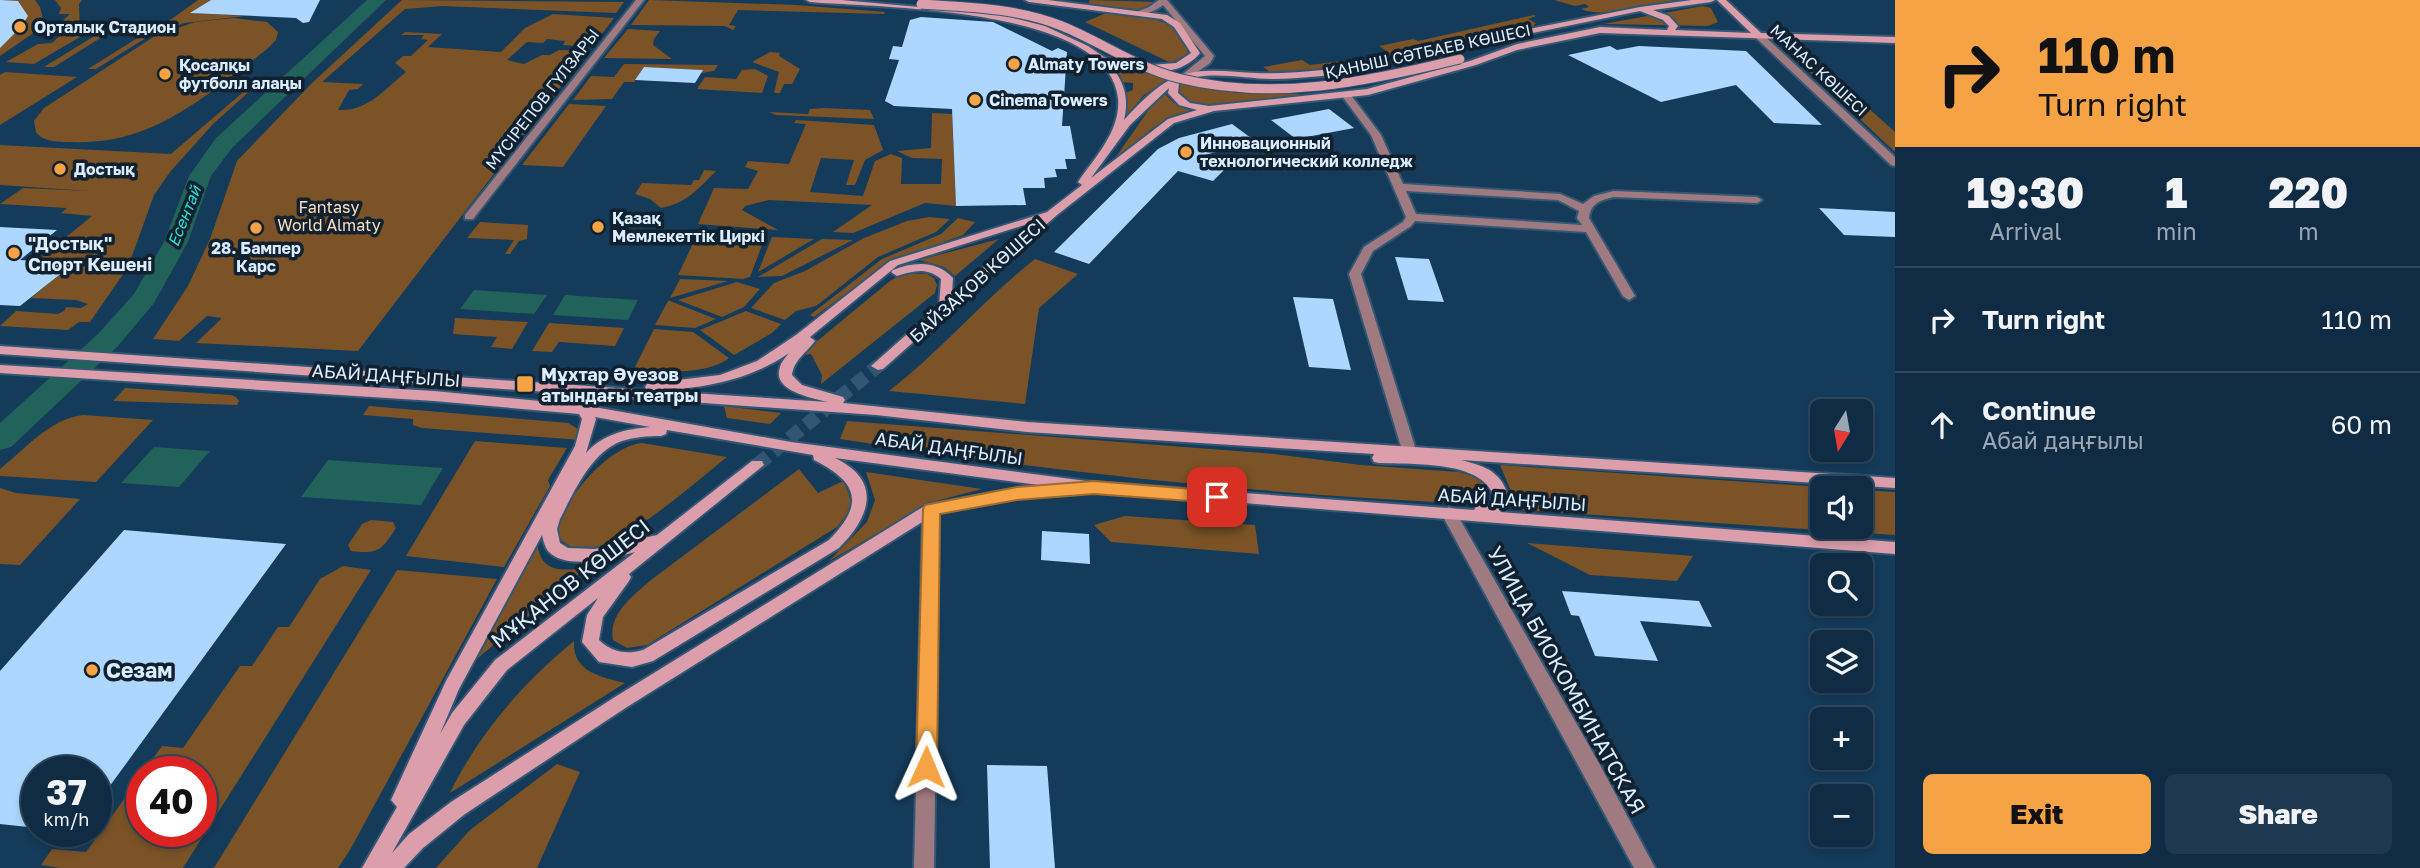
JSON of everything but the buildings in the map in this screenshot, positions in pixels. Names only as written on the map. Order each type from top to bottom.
[{"type":"main road","name":"ҚАНЫШ СӘТБАЕВ КӨШЕСІ","points":[[812,0],[983,7],[1019,12],[1062,26],[1147,69],[1184,80],[1272,91],[1338,87],[1600,30],[1895,40]]},
{"type":"main road","points":[[812,0],[1006,17],[1051,32],[1121,67],[1146,69],[1178,65],[1195,57],[1196,51],[1174,23],[1164,17],[1029,0]]},
{"type":"main road","name":"ҚАНЫШ СӘТБАЕВ КӨШЕСІ","points":[[957,0],[1040,10],[1076,23],[1156,63],[1230,80],[1261,83],[1320,81],[1450,53],[1504,37]]},
{"type":"main road","points":[[1520,46],[1474,64],[1347,96],[1213,108],[1186,105],[1177,100],[1173,93],[1179,80],[1216,75],[1304,75],[1640,9],[1711,0]]},
{"type":"main road","name":"МАНАС КӨШЕСІ","points":[[1721,0],[1758,35]]},
{"type":"main road","points":[[1640,9],[1672,22],[1674,26],[1670,31]]},
{"type":"main road","points":[[1104,60],[1112,70],[1122,94],[1113,143]]},
{"type":"main road","name":"БАЙЗАҚОВ КӨШЕСІ","points":[[1076,194],[1113,143],[1150,100],[1179,80]]},
{"type":"main road","name":"БАЙЗАҚОВ КӨШЕСІ","points":[[878,366],[1053,213],[1161,126],[1213,108]]},
{"type":"main road","points":[[612,391],[707,381],[742,373],[782,351],[873,276],[894,263],[1053,213]]},
{"type":"main road","points":[[876,410],[805,393],[792,387],[786,379],[785,369],[795,353],[888,276],[909,267],[938,269],[947,278],[945,310]]},
{"type":"main road","name":"АБАЙ ДАҢҒЫЛЫ","points":[[0,350],[876,410],[1027,427],[1895,483]]},
{"type":"main road","name":"АБАЙ ДАҢҒЫЛЫ","points":[[0,369],[434,396],[583,410],[791,447],[1094,487],[1895,548]]},
{"type":"main road","points":[[372,868],[452,686],[582,446],[589,419],[583,410]]},
{"type":"main road","points":[[666,537],[594,556],[567,554],[553,544],[548,534],[552,520],[587,459],[607,442],[629,433],[712,433]]},
{"type":"main road","points":[[1282,442],[1358,456],[1461,464],[1494,478],[1502,489],[1503,502],[1496,508],[1448,513]]},
{"type":"main road","points":[[666,537],[617,583],[595,615],[590,642],[605,657],[632,660],[647,656],[834,544],[847,533],[856,522],[862,505],[856,482],[832,461],[791,447]]},
{"type":"main road","name":"МҰҚАНОВ КӨШЕСІ","points":[[372,868],[444,741],[478,691],[524,645],[757,465]]},
{"type":"main road","points":[[391,868],[416,841],[458,808],[621,702],[932,509],[1007,495],[1094,487]]},
{"type":"street","name":"МҮСІРЕПОВ ГҮЛЗАРЫ","points":[[469,217],[640,0]]},
{"type":"street","points":[[1140,12],[1152,9],[1163,0]]},
{"type":"street","name":"БАЙЗАҚОВ КӨШЕСІ","points":[[1163,0],[1210,56],[1207,61],[1179,80]]},
{"type":"street","name":"МАНАС КӨШЕСІ","points":[[1758,35],[1895,163]]},
{"type":"street","points":[[1347,96],[1376,135],[1412,217]]},
{"type":"street","points":[[1398,187],[1560,197],[1584,209]]},
{"type":"street","points":[[1629,296],[1583,218],[1584,209],[1595,197],[1614,194],[1758,200]]},
{"type":"street","points":[[1412,217],[1590,229]]},
{"type":"street","points":[[1409,450],[1355,274],[1368,249],[1407,224],[1412,217]]},
{"type":"street","points":[[924,868],[932,509]]},
{"type":"street","name":"УЛИЦА БИОКОМБИНАТСКАЯ","points":[[1448,513],[1594,771],[1645,868]]},
{"type":"green space","name":"Орталық Стадион","points":[[0,0],[35,0],[43,19],[32,34],[0,56]]},
{"type":"green space","points":[[55,0],[82,0],[79,4],[80,37],[34,64],[6,62],[38,44],[52,43],[68,28],[55,28],[70,14],[59,14],[61,8]]},
{"type":"green space","points":[[198,0],[211,0],[192,13],[245,16],[184,23],[146,38],[96,69],[88,69],[147,32],[115,29],[54,67],[44,67],[117,22],[166,23]]},
{"type":"green space","name":"Fantasy World Almaty","points":[[402,0],[624,2],[616,13],[443,6],[405,9],[322,82],[363,84],[358,89],[349,90],[338,110],[348,110],[375,98],[406,72],[395,63],[403,56],[411,56],[428,40],[421,39],[424,35],[401,35],[405,32],[442,34],[428,47],[501,52],[525,28],[553,14],[614,18],[592,47],[563,45],[565,41],[547,39],[543,43],[527,42],[507,60],[524,64],[559,50],[588,51],[358,351],[196,343],[222,318],[207,316],[179,341],[153,339],[188,286],[210,239],[237,161],[312,83]]},
{"type":"green space","points":[[649,0],[796,5],[885,12],[738,10],[729,25],[736,26],[733,30],[725,26],[631,25]]},
{"type":"green space","points":[[1090,0],[1157,2],[1142,9],[1124,10],[1088,5]]},
{"type":"green space","points":[[1554,0],[1676,0],[1627,10],[1590,12],[1581,9],[1589,7],[1585,4],[1575,6]]},
{"type":"green space","points":[[1703,6],[1711,8],[1718,22],[1708,26],[1603,24]]},
{"type":"green space","points":[[1111,11],[1147,17],[1169,25],[1186,41],[1191,53],[1171,63],[1085,22]]},
{"type":"green space","points":[[1536,16],[1528,19],[1536,23],[1531,28],[1395,57],[1379,46],[1413,39],[1418,41]]},
{"type":"green space","name":"Қосалқы футболл алаңы","points":[[234,18],[267,22],[278,32],[276,40],[221,84],[176,115],[127,136],[100,141],[47,140],[36,132],[34,121],[44,108],[155,36],[195,22]]},
{"type":"green space","points":[[628,29],[660,31],[653,45],[672,59],[604,58]]},
{"type":"green space","points":[[1784,48],[1803,49],[1895,132],[1895,152]]},
{"type":"green space","points":[[770,52],[780,53],[779,56],[800,69],[792,84],[784,84],[780,93],[774,93],[779,72],[752,62]]},
{"type":"green space","points":[[1302,60],[1310,65],[1349,60],[1356,64],[1275,75],[1263,67]]},
{"type":"green space","points":[[624,64],[718,65],[714,71],[701,73],[702,70],[644,67],[634,82],[624,82],[612,99],[573,100],[591,76],[614,77]]},
{"type":"green space","points":[[755,69],[768,76],[762,93],[697,89],[705,77],[736,79],[742,70]]},
{"type":"green space","points":[[1114,69],[1147,73],[1168,80],[1144,95],[1123,120],[1125,93],[1133,90],[1133,83],[1122,82]]},
{"type":"green space","points":[[5,72],[77,77],[0,125],[0,75]]},
{"type":"green space","points":[[256,81],[261,81],[213,124],[170,172],[154,195],[128,267],[90,322],[79,322],[68,330],[0,326],[16,311],[58,314],[66,307],[81,308],[88,304],[76,300],[31,298],[72,264],[37,261],[92,216],[61,213],[67,208],[0,204],[23,188],[89,191],[0,185],[0,145],[171,154]]},
{"type":"green space","points":[[1180,83],[1238,93],[1307,94],[1202,106],[1178,98],[1176,90]]},
{"type":"green space","points":[[1165,94],[1174,103],[1194,109],[1154,127],[1111,164],[1150,108]]},
{"type":"green space","points":[[569,104],[606,106],[563,167],[522,165]]},
{"type":"green space","points":[[810,109],[870,110],[874,119],[776,115],[769,112],[808,114]]},
{"type":"green space","points":[[932,113],[952,114],[956,206],[925,203],[853,233],[833,232],[872,205],[769,200],[745,206],[742,210],[778,230],[698,224],[714,188],[748,189],[758,171],[745,167],[748,161],[789,164],[806,124],[794,123],[796,120],[874,125],[883,150],[865,160],[855,185],[846,185],[854,160],[821,158],[810,192],[863,196],[875,161],[891,154],[902,158],[901,184],[941,184],[942,159],[912,158],[897,151],[931,148]]},
{"type":"green space","points":[[704,170],[716,171],[692,194],[670,206],[661,208],[650,199],[635,194],[642,183],[691,185],[694,180],[699,180]]},
{"type":"green space","points":[[929,217],[950,219],[936,232],[878,257],[816,306],[796,311],[785,320],[751,308],[774,283],[805,271],[864,238],[907,221]]},
{"type":"green space","points":[[958,218],[975,222],[963,235],[889,262],[814,317],[810,315],[882,259],[941,234]]},
{"type":"green space","points":[[480,222],[528,225],[527,239],[519,241],[510,254],[505,254],[514,240],[467,238]]},
{"type":"green space","points":[[698,233],[765,237],[750,277],[743,279],[678,275]]},
{"type":"green space","points":[[772,237],[814,239],[758,272]]},
{"type":"green space","points":[[822,239],[853,240],[782,276],[758,277]]},
{"type":"green space","points":[[999,239],[955,276],[944,267],[919,260]]},
{"type":"green space","points":[[1035,259],[1078,274],[1039,308],[1025,404],[889,391],[908,376]]},
{"type":"green space","points":[[904,273],[927,274],[934,278],[937,285],[935,293],[821,384],[822,375],[811,354],[799,356],[890,281]]},
{"type":"green space","points":[[680,279],[728,281],[670,298]]},
{"type":"green space","points":[[737,282],[760,289],[744,307],[722,317],[678,300]]},
{"type":"green space","points":[[668,301],[716,319],[695,328],[655,325]]},
{"type":"green space","points":[[746,311],[781,324],[772,333],[734,355],[700,330]]},
{"type":"green space","points":[[455,318],[528,322],[512,349],[491,347],[497,337],[453,334]]},
{"type":"green space","points":[[549,323],[624,328],[615,346],[559,342],[552,352],[532,351]]},
{"type":"green space","points":[[654,329],[693,332],[729,358],[697,370],[633,371]]},
{"type":"green space","points":[[125,388],[231,395],[239,401],[237,405],[113,401]]},
{"type":"green space","points":[[369,406],[568,423],[578,429],[581,440],[422,428],[413,425],[413,419],[363,415]]},
{"type":"green space","points":[[724,406],[781,413],[770,424],[727,418]]},
{"type":"green space","points":[[83,415],[153,420],[96,482],[0,476],[0,469],[38,436],[60,422]]},
{"type":"green space","points":[[847,421],[1274,454],[1361,465],[1459,472],[1485,483],[1489,494],[1487,499],[1478,504],[1398,500],[1079,472],[840,439]]},
{"type":"green space","points":[[475,441],[567,448],[548,480],[550,486],[504,567],[406,556]]},
{"type":"green space","points":[[642,443],[727,457],[654,515],[612,541],[592,548],[576,549],[557,538],[559,524],[566,509],[587,479],[614,454]]},
{"type":"green space","points":[[1500,465],[1810,486],[1810,529],[1519,510]]},
{"type":"green space","points":[[799,469],[818,493],[843,481],[850,505],[837,527],[647,645],[627,648],[613,640],[612,631],[618,614],[637,592]]},
{"type":"green space","points":[[866,472],[982,489],[932,502],[829,561],[867,522],[875,500]]},
{"type":"green space","points":[[0,488],[16,493],[80,499],[20,565],[0,564]]},
{"type":"green space","points":[[1873,491],[1895,492],[1895,535],[1873,534]]},
{"type":"green space","points":[[1125,516],[1255,525],[1259,554],[1111,542],[1094,525]]},
{"type":"green space","points":[[371,520],[393,522],[396,528],[387,542],[378,549],[368,552],[351,551],[348,545],[362,524]]},
{"type":"green space","points":[[537,543],[539,553],[548,565],[568,570],[586,568],[467,667]]},
{"type":"green space","points":[[1527,543],[1693,556],[1677,581],[1590,575]]},
{"type":"green space","points":[[343,566],[371,570],[217,814],[217,756],[155,756],[162,746],[183,748],[240,666],[252,666],[278,627],[289,627],[320,579]]},
{"type":"green space","points":[[397,570],[497,579],[350,850],[338,868],[214,868]]},
{"type":"green space","points":[[574,641],[578,659],[589,671],[625,683],[450,793],[474,750],[504,710],[537,674]]},
{"type":"green space","points":[[557,764],[580,772],[537,868],[436,868],[470,830]]},
{"type":"green space","points":[[126,796],[126,847],[196,847],[183,868],[61,868],[41,865],[52,849],[86,852],[90,847],[112,847],[112,816]]},
{"type":"shaded area","points":[[474,290],[547,295],[534,314],[460,309]]},
{"type":"shaded area","points":[[565,295],[638,300],[628,320],[553,315]]},
{"type":"shaded area","points":[[154,447],[210,451],[179,487],[121,483]]},
{"type":"shaded area","points":[[328,460],[443,468],[421,505],[301,497]]},
{"type":"waterway","name":"Есентай","points":[[0,440],[108,340],[145,298],[176,242],[200,176],[224,143],[377,0]]},
{"type":"tunnel","points":[[757,465],[878,366]]},
{"type":"place","name":"Орталық Стадион","points":[[20,27]]},
{"type":"place","name":"Almaty Towers","points":[[1014,64]]},
{"type":"place","name":"Қосалқы футболл алаңы","points":[[165,74]]},
{"type":"place","name":"Cinema Towers","points":[[975,100]]},
{"type":"place","name":"Инновационный технологический колледж","points":[[1186,152]]},
{"type":"place","name":"Достық","points":[[60,169]]},
{"type":"place","name":"Қазақ Мемлекеттік Циркі","points":[[598,227]]},
{"type":"place","name":"28. Бампер Карс","points":[[256,228]]},
{"type":"place","name":"\"Достық\" Спорт Кешені","points":[[14,253]]},
{"type":"place","name":"Мұхтар Әуезов атындағы театры","points":[[525,384]]},
{"type":"place","name":"Сезам","points":[[92,670]]},
{"type":"route","points":[[926,767],[932,509],[1017,493],[1094,487],[1217,497]]}]
